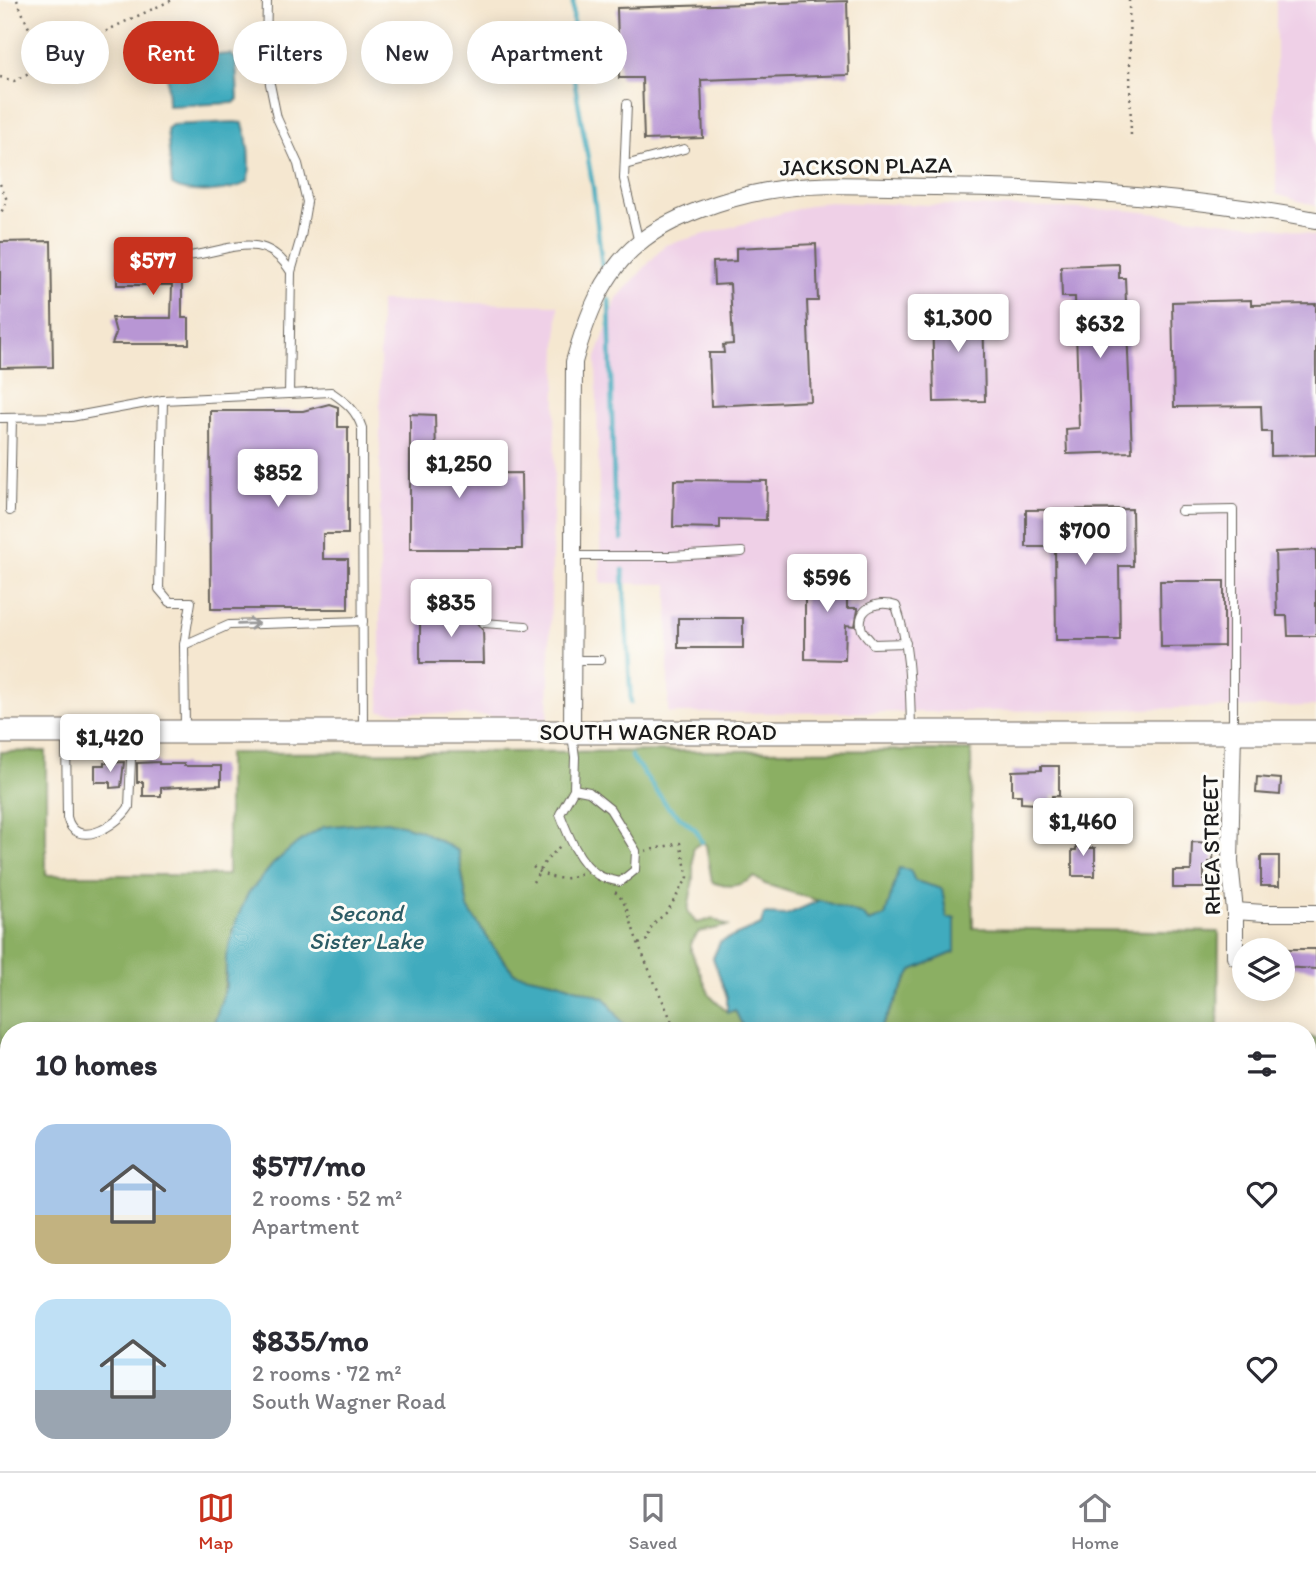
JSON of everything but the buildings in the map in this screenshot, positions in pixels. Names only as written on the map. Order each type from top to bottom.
[{"type":"main road","name":"SOUTH WAGNER ROAD","points":[[0,732],[1316,732]]},
{"type":"street","name":"JACKSON PLAZA","points":[[572,732],[574,362],[584,323],[602,288],[617,266],[639,243],[664,227],[727,201],[766,191],[808,187],[1073,190],[1215,204],[1316,220]]},
{"type":"street","name":"RHEA STREET","points":[[1233,732],[1230,862],[1235,938]]},
{"type":"street","points":[[1235,911],[1316,913]]},
{"type":"lane","points":[[267,0],[266,51],[270,84],[277,118],[298,164],[307,202],[301,237],[290,272],[289,394]]},
{"type":"lane","points":[[627,104],[624,179],[639,243]]},
{"type":"lane","points":[[625,165],[684,149]]},
{"type":"lane","points":[[187,256],[234,246],[258,246],[272,251],[284,261],[290,272]]},
{"type":"lane","points":[[0,418],[71,417],[163,400],[331,392],[348,402],[356,412],[362,428],[363,732]]},
{"type":"lane","points":[[163,400],[159,589],[170,602],[191,602],[184,645],[185,732]]},
{"type":"lane","points":[[10,511],[12,418]]},
{"type":"lane","points":[[1181,511],[1233,510],[1233,732]]},
{"type":"lane","points":[[574,556],[670,556],[742,552]]},
{"type":"lane","points":[[906,643],[873,643],[862,630],[863,614],[868,607],[885,602],[896,606],[906,643],[911,732]]},
{"type":"lane","points":[[184,645],[229,625],[363,621]]},
{"type":"lane","points":[[484,623],[526,625]]},
{"type":"lane","points":[[572,660],[601,660]]},
{"type":"lane","points":[[65,733],[67,817],[75,831],[92,834],[111,825],[129,807],[132,732]]},
{"type":"lane","points":[[572,732],[575,757],[574,789],[560,814],[568,837],[590,868],[600,877],[620,882],[635,870],[636,851],[610,809],[589,792],[574,789]]},
{"type":"path","points":[[18,0],[26,21]]},
{"type":"path","points":[[109,31],[172,0]]},
{"type":"path","points":[[1129,0],[1131,138]]},
{"type":"path","points":[[0,77],[14,81],[21,77]]},
{"type":"path","points":[[0,184],[7,200],[0,215]]},
{"type":"path","points":[[533,882],[541,873],[545,862],[568,837]]},
{"type":"path","points":[[635,854],[680,843],[688,877],[667,912],[652,925],[647,940],[639,944]]},
{"type":"path","points":[[533,867],[555,878],[573,877],[590,868],[625,900],[639,944],[671,1022]]},
{"type":"shaded area","points":[[1276,0],[1316,0],[1316,206],[1276,194]]},
{"type":"shaded area","points":[[823,202],[1125,210],[1290,229],[1316,237],[1316,706],[668,713],[668,584],[601,583],[596,358],[617,298],[665,245]]},
{"type":"shaded area","points":[[380,301],[558,305],[548,719],[380,711]]},
{"type":"green space","points":[[971,750],[973,928],[1219,932],[1218,1022],[884,1022],[912,970],[955,952],[955,918],[947,918],[942,889],[915,881],[885,916],[869,922],[863,915],[765,884],[754,877],[733,886],[712,882],[706,845],[702,842],[693,848],[693,879],[688,911],[696,923],[713,919],[728,926],[699,932],[691,942],[691,951],[710,996],[727,1012],[735,1010],[741,1022],[622,1022],[605,998],[558,982],[515,974],[468,908],[458,851],[226,957],[225,986],[214,1022],[0,1022],[0,752],[46,751],[46,875],[228,875],[228,753]]},
{"type":"water","points":[[231,54],[233,56],[233,84],[237,84],[238,99],[234,103],[168,106],[167,84],[219,84],[219,55]]},
{"type":"water","points":[[243,123],[245,130],[248,182],[231,188],[199,192],[172,185],[167,129],[172,125]]},
{"type":"water","name":"Second Sister Lake","points":[[387,821],[420,830],[458,851],[468,908],[514,973],[558,982],[605,998],[622,1022],[214,1022],[226,986],[226,957],[237,918],[248,894],[273,864],[296,844],[323,827]]},
{"type":"water","points":[[899,868],[910,870],[915,881],[942,889],[947,918],[955,918],[955,952],[912,970],[884,1022],[741,1022],[735,1010],[727,1013],[727,997],[713,958],[720,942],[761,925],[764,914],[786,915],[820,900],[863,915],[869,922],[885,916]]},
{"type":"waterway","points":[[573,0],[574,79],[593,187],[602,266]]},
{"type":"waterway","points":[[609,300],[614,493],[622,539]]},
{"type":"waterway","points":[[623,570],[631,703]]},
{"type":"waterway","points":[[631,756],[668,807],[696,830],[702,842]]}]
